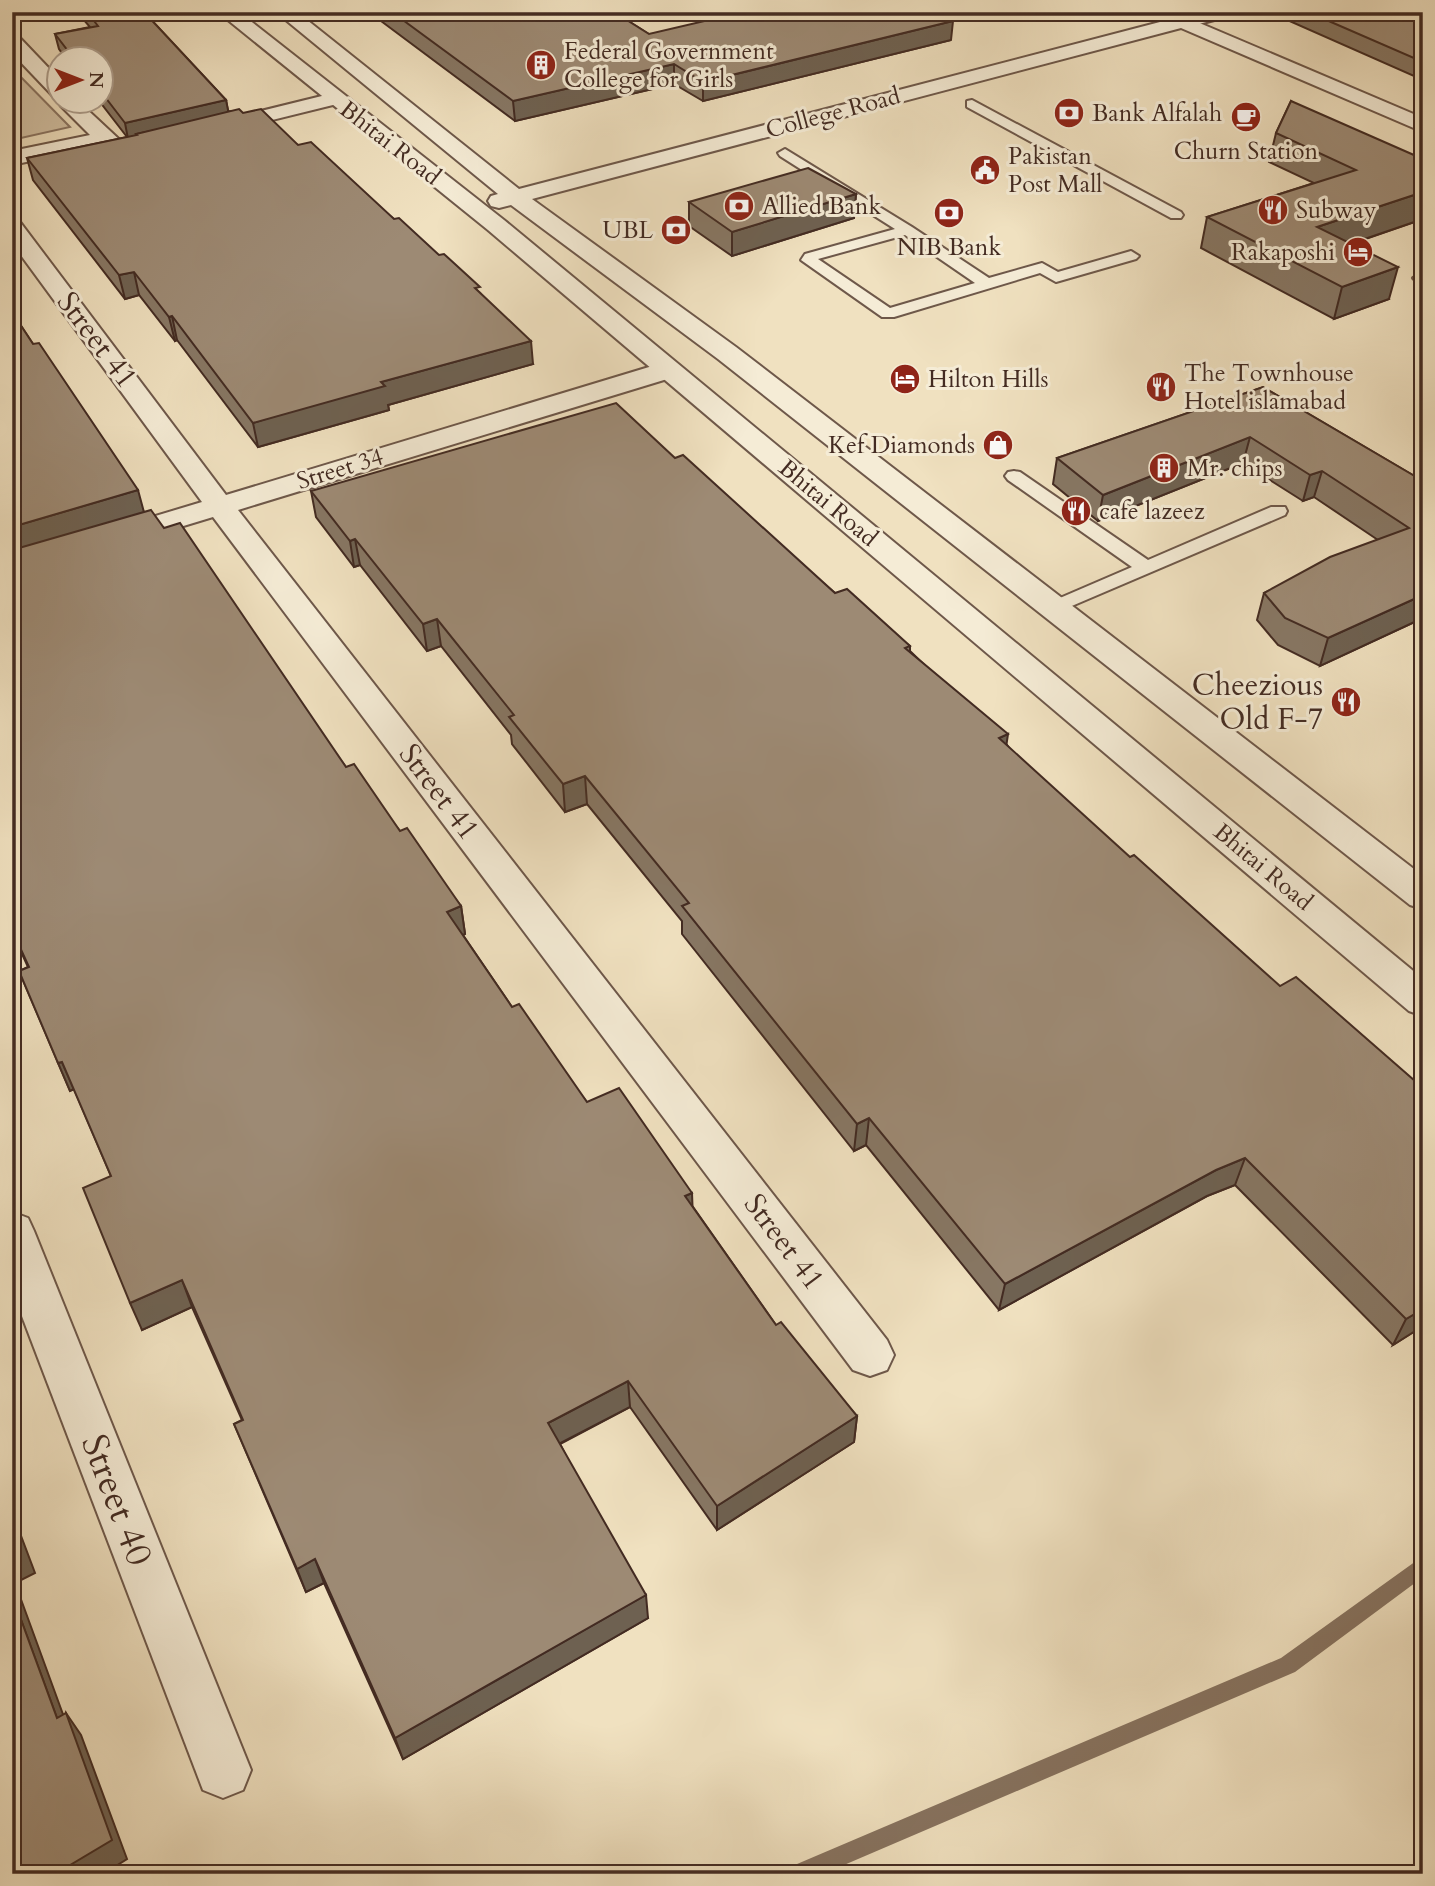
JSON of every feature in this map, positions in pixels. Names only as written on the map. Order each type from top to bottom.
[{"type":"street","name":"Bhitai Road","points":[[227,12],[496,225],[1423,1001]]},
{"type":"street","name":"Bhitai Road","points":[[285,12],[516,198],[552,211],[727,352],[1423,895]]},
{"type":"street","points":[[1160,12],[1423,126]]},
{"type":"street","name":"College Road","points":[[473,206],[516,198],[1223,12]]},
{"type":"street","points":[[1143,31],[1178,46],[1220,37]]},
{"type":"street","points":[[12,41],[46,77]]},
{"type":"street","name":"College Road","points":[[945,111],[998,97]]},
{"type":"street","points":[[199,132],[334,99]]},
{"type":"street","points":[[81,116],[118,151],[172,138]]},
{"type":"street","points":[[12,158],[103,139]]},
{"type":"street","name":"College Road","points":[[759,160],[811,146]]},
{"type":"street","points":[[496,225],[552,211]]},
{"type":"street","name":"Street 41","points":[[12,227],[220,506],[870,1354]]},
{"type":"street","name":"Street 34","points":[[12,569],[727,352]]},
{"type":"street","name":"Street 40","points":[[12,1231],[223,1770]]},
{"type":"lane","points":[[972,104],[1176,215]]},
{"type":"lane","points":[[785,153],[987,284]]},
{"type":"lane","points":[[907,230],[810,257],[809,260],[888,314],[1042,268],[1056,277],[1130,256]]},
{"type":"lane","points":[[1014,475],[1146,568]]},
{"type":"lane","points":[[1053,608],[1278,511]]},
{"type":"shaded area","points":[[12,68],[46,103],[46,116],[59,116],[70,127],[12,140]]},
{"type":"building","points":[[87,12],[144,12],[226,100],[125,123],[116,111],[116,46],[64,46],[55,34],[98,26]]},
{"type":"building","points":[[392,12],[614,12],[649,34],[743,12],[934,12],[953,21],[703,82],[674,64],[513,101]]},
{"type":"building","points":[[1308,12],[1423,12],[1423,62]]},
{"type":"building","points":[[1291,101],[1423,159],[1423,192],[1317,227],[1398,267],[1342,287],[1207,217],[1356,170],[1276,133]]},
{"type":"building","points":[[239,109],[243,113],[261,109],[298,145],[311,142],[394,219],[399,218],[439,255],[444,254],[480,287],[475,288],[531,341],[381,382],[385,386],[253,423],[172,316],[169,317],[134,272],[119,275],[27,158],[137,135]]},
{"type":"building","points":[[808,168],[856,194],[732,232],[689,202]]},
{"type":"building","points":[[12,312],[33,344],[39,343],[138,490],[12,527]]},
{"type":"building","points":[[1263,387],[1423,481],[1423,595],[1328,638],[1285,618],[1264,593],[1330,557],[1409,528],[1322,471],[1310,475],[1250,437],[1103,495],[1057,458]]},
{"type":"building","points":[[616,403],[675,458],[683,455],[835,593],[847,589],[910,646],[905,648],[1008,734],[999,738],[1130,857],[1134,855],[1280,986],[1296,977],[1423,1088],[1423,1309],[1406,1319],[1245,1158],[1216,1170],[1005,1284],[869,1118],[857,1124],[682,906],[689,903],[585,776],[563,784],[509,717],[514,715],[437,619],[423,624],[355,539],[350,541],[311,491]]},
{"type":"building","points":[[151,510],[164,528],[180,523],[346,767],[354,764],[400,831],[407,828],[461,906],[447,912],[512,1007],[519,1004],[587,1102],[619,1088],[692,1193],[685,1196],[776,1325],[781,1322],[857,1416],[717,1506],[628,1381],[548,1423],[646,1595],[395,1738],[315,1559],[297,1569],[234,1424],[243,1420],[182,1280],[130,1303],[83,1188],[111,1176],[19,971],[29,967],[12,930],[12,550]]},
{"type":"building","points":[[12,1528],[20,1549],[12,1553]]},
{"type":"building","points":[[12,1595],[57,1718],[66,1713],[112,1840],[55,1874],[12,1874]]},
{"type":"waterway","points":[[797,1874],[1288,1665],[1423,1565]]},
{"type":"place","name":"Federal Government College for Girls","points":[[541,65]]},
{"type":"place","name":"Bank Alfalah","points":[[1069,113]]},
{"type":"place","name":"Churn Station","points":[[1246,117]]},
{"type":"place","name":"Pakistan Post Mall","points":[[985,170]]},
{"type":"place","name":"Allied Bank","points":[[739,206]]},
{"type":"place","name":"Subway","points":[[1273,210]]},
{"type":"place","name":"NIB Bank","points":[[949,213]]},
{"type":"place","name":"UBL","points":[[676,230]]},
{"type":"place","name":"Rakaposhi","points":[[1358,252]]},
{"type":"place","name":"Hilton Hills","points":[[905,379]]},
{"type":"place","name":"The Townhouse Hotel islamabad","points":[[1161,387]]},
{"type":"place","name":"Kef Diamonds","points":[[998,445]]},
{"type":"place","name":"Mr. chips","points":[[1164,468]]},
{"type":"place","name":"cafe lazeez","points":[[1076,511]]},
{"type":"place","name":"Cheezious Old F-7","points":[[1346,702]]}]
